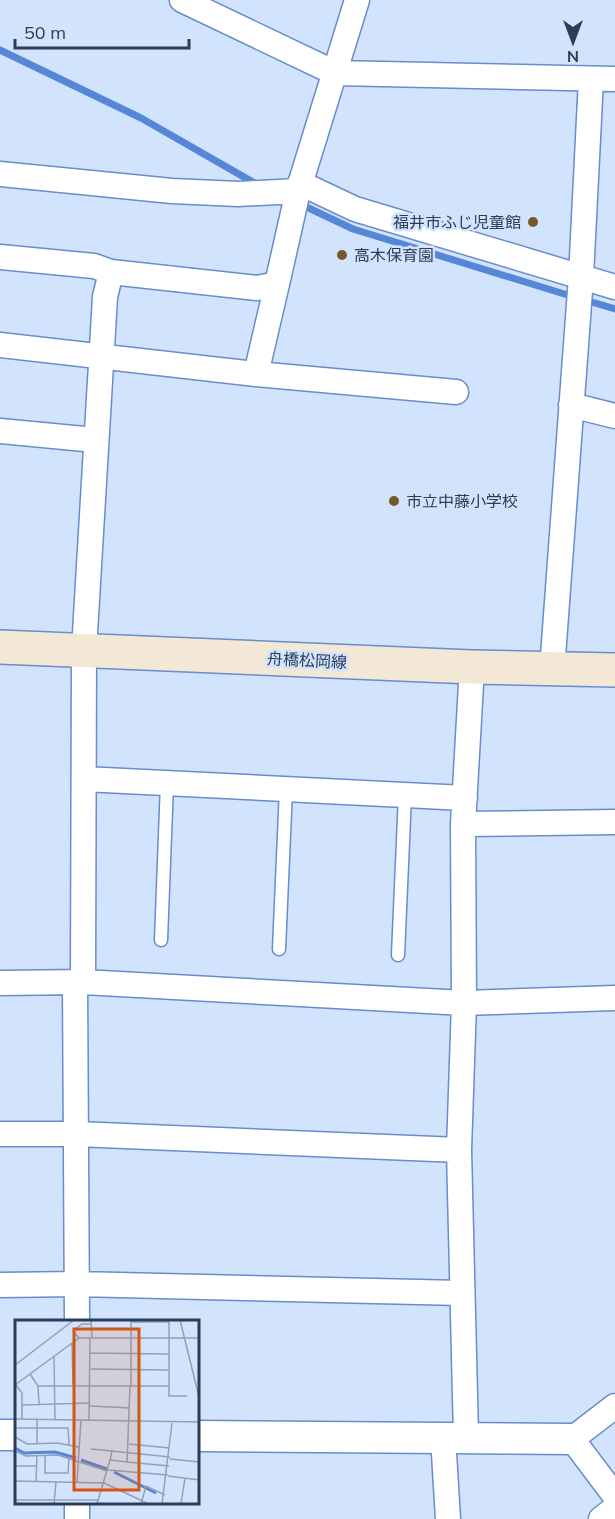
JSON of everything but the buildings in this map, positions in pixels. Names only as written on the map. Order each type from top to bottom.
[{"type":"main road","name":"舟橋松岡線","points":[[0,647],[552,670],[615,670]]},
{"type":"street","points":[[182,0],[335,73],[615,79]]},
{"type":"street","points":[[256,374],[299,187],[357,0]]},
{"type":"street","points":[[552,670],[581,277],[591,79]]},
{"type":"street","points":[[0,174],[172,191],[238,194],[299,187],[355,209],[615,287]]},
{"type":"street","points":[[0,257],[94,266],[111,272],[257,288],[277,284]]},
{"type":"street","points":[[77,1320],[77,1134],[84,779],[84,650],[105,297],[111,272]]},
{"type":"street","points":[[0,345],[256,374],[456,393]]},
{"type":"street","points":[[571,405],[615,416]]},
{"type":"street","points":[[0,431],[95,440]]},
{"type":"street","points":[[448,1519],[455,1437],[462,1293],[459,1150],[464,1003],[464,825],[472,667]]},
{"type":"street","points":[[84,779],[465,798]]},
{"type":"street","points":[[464,825],[615,822]]},
{"type":"street","points":[[0,983],[79,982],[464,1003],[615,998]]},
{"type":"street","points":[[0,1134],[77,1134],[459,1150]]},
{"type":"street","points":[[0,1285],[77,1284],[462,1293]]},
{"type":"street","points":[[200,1436],[572,1439],[615,1406]]},
{"type":"street","points":[[572,1439],[615,1496]]},
{"type":"street","points":[[601,1519],[615,1508]]},
{"type":"lane","points":[[161,940],[167,783]]},
{"type":"lane","points":[[279,949],[286,789]]},
{"type":"lane","points":[[398,955],[405,795]]},
{"type":"waterway","points":[[0,50],[141,118],[258,185]]},
{"type":"waterway","points":[[298,203],[353,229],[574,297]]},
{"type":"waterway","points":[[585,300],[615,309]]},
{"type":"place","name":"福井市ふじ児童館","points":[[533,222]]},
{"type":"place","name":"高木保育園","points":[[342,255]]},
{"type":"place","name":"市立中藤小学校","points":[[394,501]]}]
